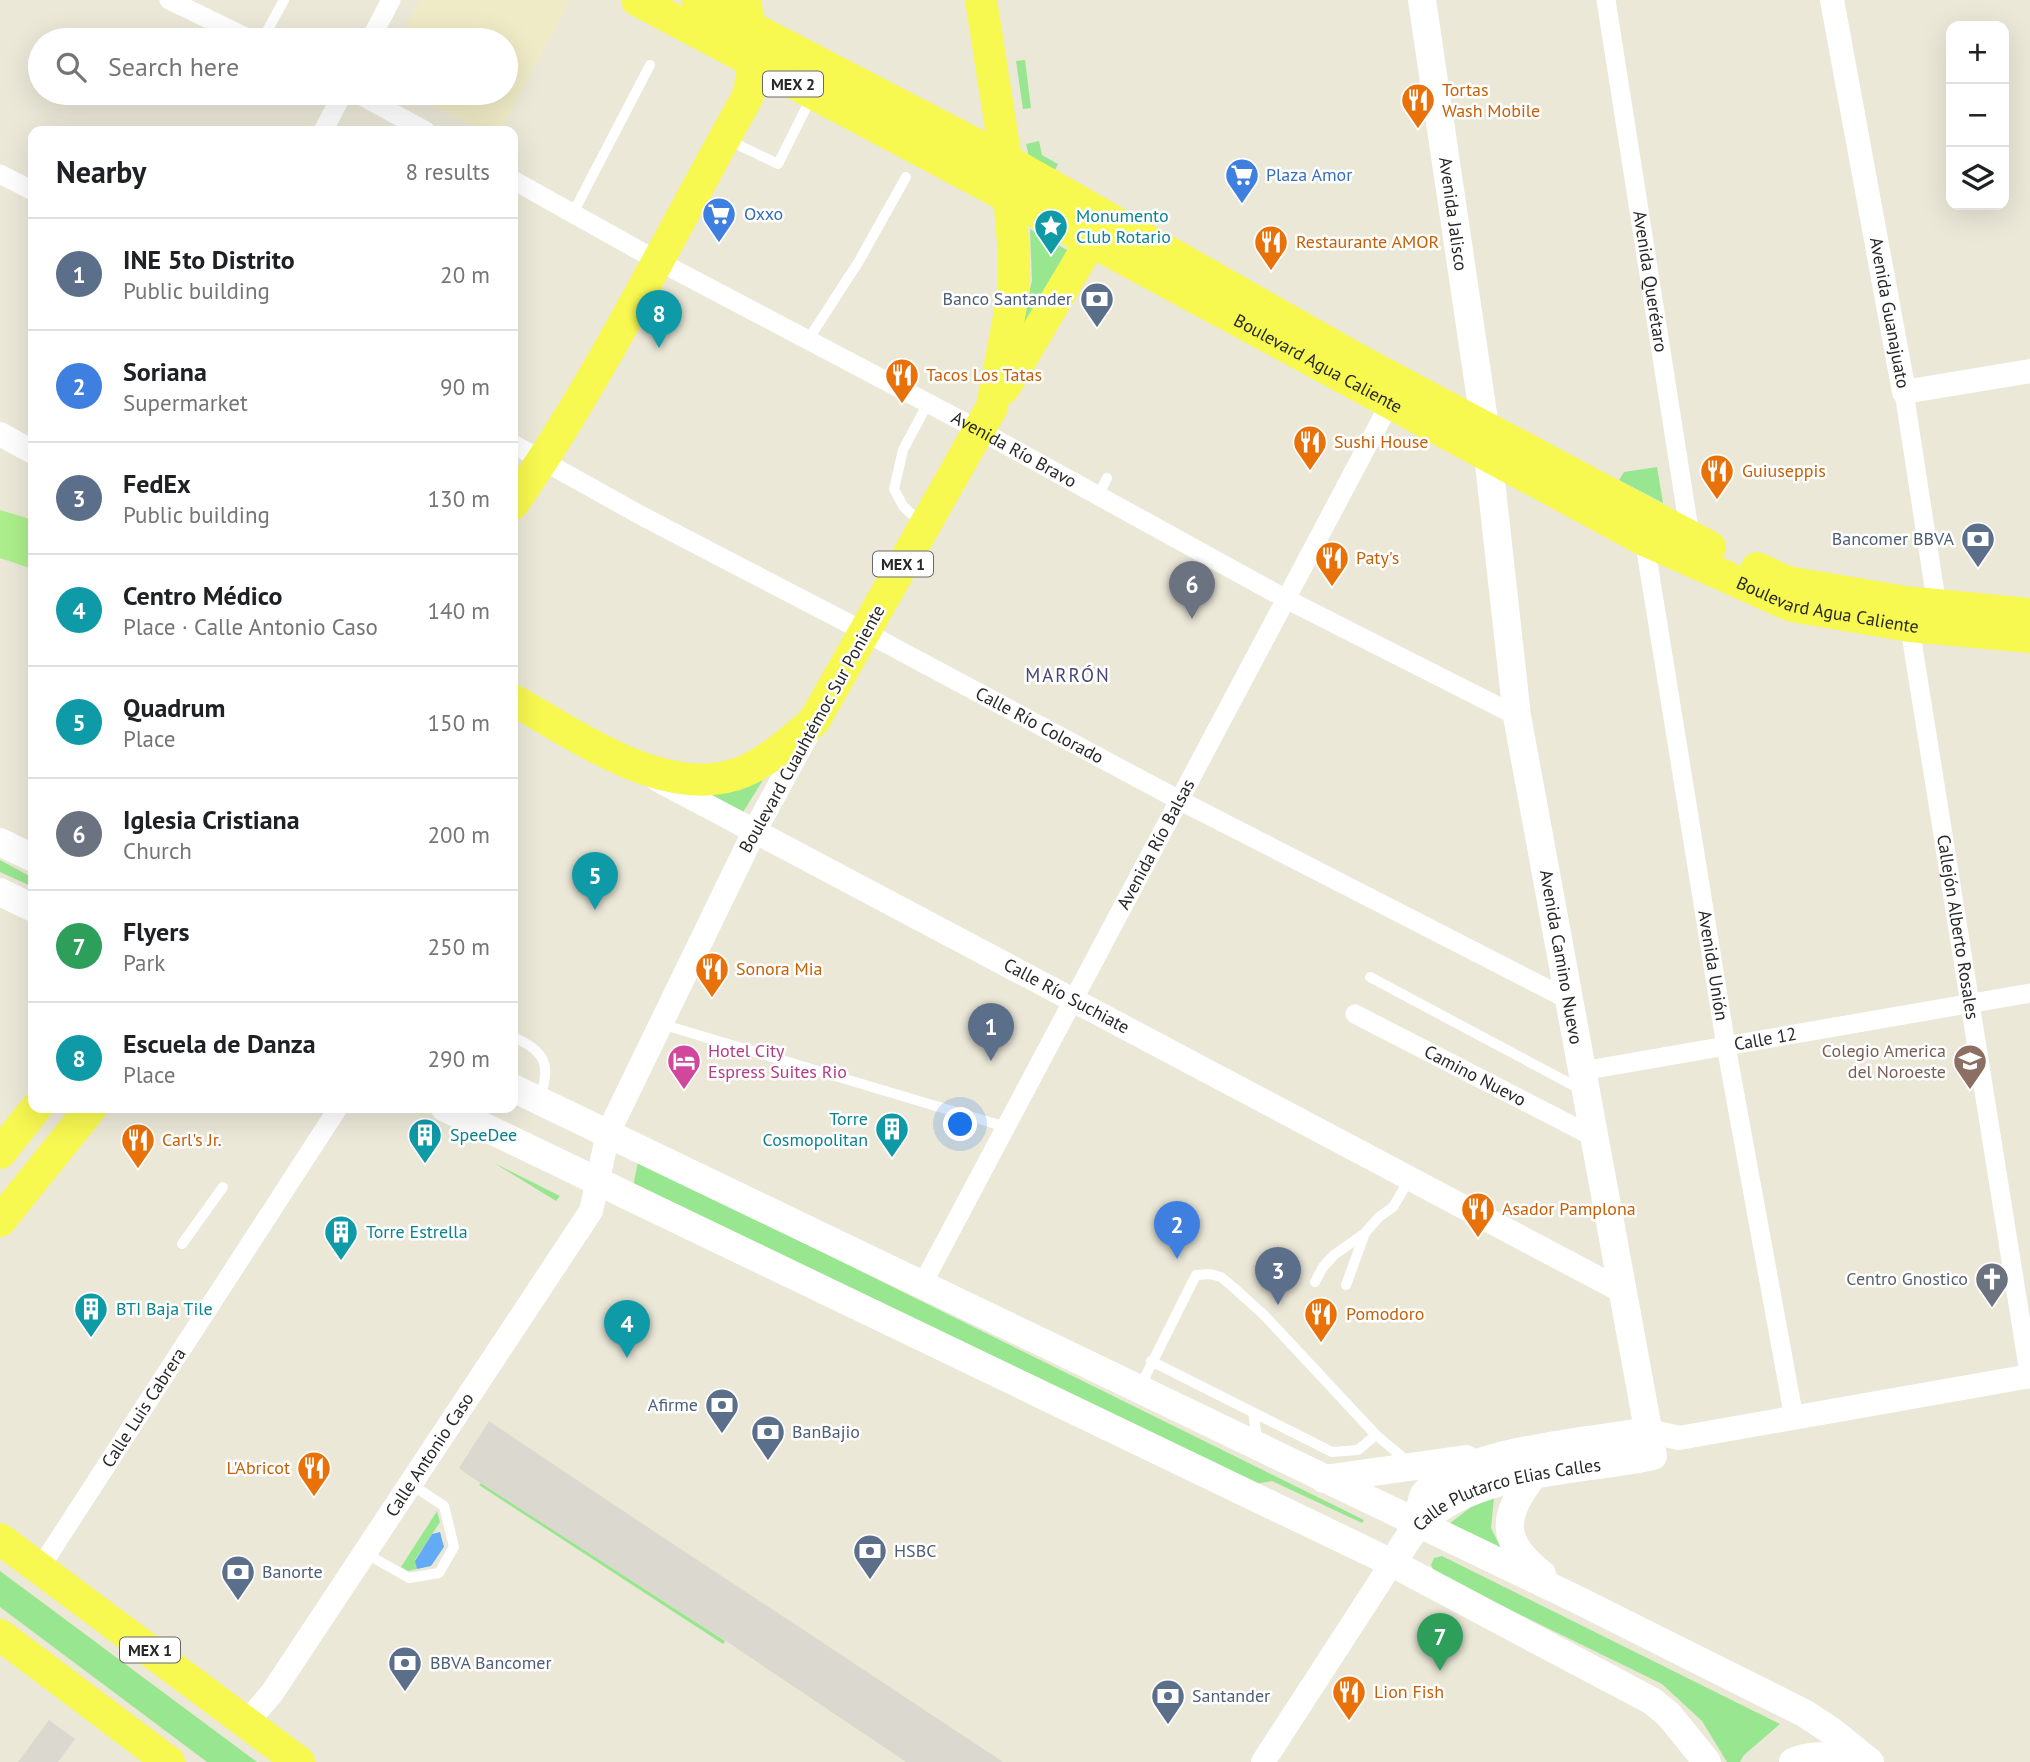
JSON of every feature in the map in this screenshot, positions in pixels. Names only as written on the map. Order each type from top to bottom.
[{"type":"main road","name":"Boulevard Agua Caliente","points":[[637,0],[1390,403],[1486,442]]},
{"type":"main road","name":"Boulevard Agua Caliente","points":[[698,0],[748,14],[1355,358],[1486,442],[1692,550],[1792,607],[1923,615],[2030,614]]},
{"type":"main road","name":"MEX 1","points":[[981,0],[1010,198]]},
{"type":"main road","name":"Avenida Jalisco","points":[[1422,0],[1486,442]]},
{"type":"main road","points":[[518,497],[543,460],[658,261],[747,98],[753,80],[754,64],[748,14]]},
{"type":"main road","name":"Boulevard Cuauhtémoc Sur Poniente","points":[[814,721],[986,419],[1014,290],[1010,198]]},
{"type":"main road","points":[[986,419],[1091,241]]},
{"type":"main road","name":"Avenida Camino Nuevo","points":[[1486,442],[1517,716],[1650,1443]]},
{"type":"main road","name":"Boulevard Agua Caliente","points":[[1923,615],[2030,637]]},
{"type":"main road","name":"Calle Río Suchiate","points":[[518,703],[633,766]]},
{"type":"main road","name":"MEX 1","points":[[633,766],[672,776],[702,779],[723,777],[743,772],[763,761],[814,721]]},
{"type":"main road","points":[[0,842],[28,856]]},
{"type":"main road","points":[[0,892],[28,906]]},
{"type":"main road","points":[[518,1090],[1578,1600],[1804,1713],[1870,1762]]},
{"type":"main road","points":[[0,1153],[32,1113]]},
{"type":"main road","points":[[0,1221],[87,1113]]},
{"type":"main road","points":[[455,1113],[1392,1563],[1652,1702],[1669,1715],[1707,1762]]},
{"type":"main road","name":"Calle Plutarco Elias Calles","points":[[1418,1525],[1425,1493],[1445,1476],[1500,1455],[1650,1443]]},
{"type":"main road","name":"Calle Plutarco Elias Calles","points":[[1418,1525],[1458,1496],[1475,1489],[1650,1443]]},
{"type":"main road","points":[[1324,1479],[1500,1455]]},
{"type":"main road","points":[[1532,1476],[1512,1506],[1509,1520],[1513,1542],[1524,1560],[1578,1600]]},
{"type":"main road","points":[[1392,1563],[1418,1525]]},
{"type":"main road","name":"MEX 1","points":[[0,1539],[299,1762]]},
{"type":"main road","points":[[0,1634],[169,1762]]},
{"type":"main road","points":[[1793,1762],[1803,1757],[1827,1756],[1854,1762]]},
{"type":"street","points":[[169,0],[227,28]]},
{"type":"street","points":[[376,28],[391,0]]},
{"type":"street","name":"Avenida Querétaro","points":[[1606,0],[1692,550]]},
{"type":"street","name":"Avenida Guanajuato","points":[[1832,0],[1903,391],[1923,615]]},
{"type":"street","points":[[326,126],[337,105]]},
{"type":"street","points":[[378,105],[417,126]]},
{"type":"street","points":[[0,174],[28,188]]},
{"type":"street","name":"Avenida Río Bravo","points":[[518,183],[658,261],[928,403],[986,419],[1286,599],[1517,716]]},
{"type":"street","points":[[1903,391],[2030,371]]},
{"type":"street","name":"Avenida Río Balsas","points":[[922,1285],[1390,403]]},
{"type":"street","points":[[0,434],[28,449]]},
{"type":"street","name":"Calle Río Colorado","points":[[518,447],[642,516],[1179,800],[1569,1000]]},
{"type":"street","name":"Avenida Unión","points":[[1642,525],[1726,1046],[1794,1418]]},
{"type":"street","name":"Callejón Alberto Rosales","points":[[1923,615],[1969,1004],[2030,1377]]},
{"type":"street","name":"Boulevard Cuauhtémoc Sur Poniente","points":[[608,1133],[755,830],[814,721]]},
{"type":"street","name":"Calle Río Suchiate","points":[[633,766],[1074,998],[1622,1292]]},
{"type":"street","name":"Calle 12","points":[[1584,1082],[1726,1046],[2030,993]]},
{"type":"street","name":"Camino Nuevo","points":[[1355,1014],[1594,1137]]},
{"type":"street","name":"Calle Luis Cabrera","points":[[40,1568],[335,1113]]},
{"type":"street","name":"Calle Antonio Caso","points":[[247,1723],[272,1693],[591,1211],[608,1133]]},
{"type":"street","name":"Calle Plutarco Elias Calles","points":[[1650,1443],[2030,1377]]},
{"type":"street","points":[[1263,1762],[1392,1563]]},
{"type":"lane","points":[[269,28],[284,0]]},
{"type":"lane","points":[[573,213],[650,65]]},
{"type":"lane","points":[[725,138],[778,164],[813,94]]},
{"type":"lane","points":[[808,340],[859,261],[906,177]]},
{"type":"lane","points":[[925,527],[903,506],[894,489],[903,450],[928,403]]},
{"type":"lane","points":[[1370,977],[1584,1082]]},
{"type":"lane","points":[[661,1024],[1006,1127]]},
{"type":"lane","points":[[518,1039],[530,1044],[543,1058],[547,1079],[539,1100]]},
{"type":"lane","points":[[1315,1282],[1334,1255],[1365,1233],[1393,1208],[1409,1179]]},
{"type":"lane","points":[[182,1244],[223,1187]]},
{"type":"lane","points":[[1346,1285],[1365,1233]]},
{"type":"lane","points":[[1139,1389],[1196,1275],[1210,1274],[1221,1277],[1264,1315],[1376,1435],[1400,1455],[1409,1468]]},
{"type":"lane","points":[[1152,1361],[1332,1452],[1358,1450],[1376,1435]]},
{"type":"lane","points":[[1253,1413],[1258,1447]]},
{"type":"lane","points":[[365,1553],[409,1578],[439,1573],[454,1547],[444,1506],[410,1484]]},
{"type":"shaded area","points":[[420,0],[570,0],[518,97],[518,28],[405,28]]},
{"type":"shaded area","points":[[433,105],[514,105],[503,126],[473,126]]},
{"type":"shaded area","points":[[489,1421],[1003,1762],[906,1762],[732,1645],[468,1475],[459,1468]]},
{"type":"shaded area","points":[[49,1720],[75,1739],[58,1762],[18,1762]]},
{"type":"green space","points":[[1025,60],[1031,108],[1023,109],[1016,61]]},
{"type":"green space","points":[[1039,141],[1042,155],[1058,164],[1053,174],[1030,161],[1026,144]]},
{"type":"green space","points":[[1030,229],[1076,255],[1011,362],[1032,281]]},
{"type":"green space","points":[[1657,467],[1663,503],[1619,480],[1624,472]]},
{"type":"green space","points":[[0,510],[28,518],[28,567],[0,558]]},
{"type":"green space","points":[[763,780],[740,817],[697,795],[731,791]]},
{"type":"green space","points":[[0,860],[28,875],[28,885],[0,872]]},
{"type":"green space","points":[[638,1161],[1364,1520],[1362,1523],[1272,1481],[1250,1485],[633,1187]]},
{"type":"green space","points":[[494,1163],[560,1196],[556,1201]]},
{"type":"green space","points":[[481,1483],[725,1641],[723,1644],[479,1485]]},
{"type":"green space","points":[[1494,1498],[1491,1528],[1502,1550],[1449,1524],[1471,1507]]},
{"type":"green space","points":[[437,1511],[440,1522],[415,1560],[417,1569],[408,1571],[401,1567]]},
{"type":"green space","points":[[1442,1556],[1780,1724],[1744,1755],[1740,1762],[1727,1762],[1702,1721],[1662,1684],[1435,1573],[1431,1565],[1434,1558]]},
{"type":"green space","points":[[0,1571],[257,1762],[207,1762],[0,1607]]},
{"type":"water","points":[[440,1532],[444,1547],[431,1566],[417,1569],[415,1561],[432,1534]]},
{"type":"place","name":"Tortas Wash Mobile","points":[[1418,130]]},
{"type":"place","name":"Plaza Amor","points":[[1242,205]]},
{"type":"place","name":"Oxxo","points":[[719,244]]},
{"type":"place","name":"Monumento Club Rotario","points":[[1051,256]]},
{"type":"place","name":"Restaurante AMOR","points":[[1271,272]]},
{"type":"place","name":"Banco Santander","points":[[1097,329]]},
{"type":"place","name":"Escuela de Danza","points":[[659,348]]},
{"type":"place","name":"Tacos Los Tatas","points":[[902,405]]},
{"type":"place","name":"Sushi House","points":[[1310,472]]},
{"type":"place","name":"Guiuseppis","points":[[1717,501]]},
{"type":"place","name":"Bancomer BBVA","points":[[1978,569]]},
{"type":"place","name":"Paty's","points":[[1332,588]]},
{"type":"place","name":"Iglesia Cristiana","points":[[1192,619]]},
{"type":"place","name":"Quadrum","points":[[595,910]]},
{"type":"place","name":"Sonora Mia","points":[[712,999]]},
{"type":"place","name":"INE 5to Distrito","points":[[991,1061]]},
{"type":"place","name":"Hotel City Espress Suites Rio","points":[[684,1091]]},
{"type":"place","name":"Colegio America del Noroeste","points":[[1970,1091]]},
{"type":"place","name":"Torre Cosmopolitan","points":[[892,1159]]},
{"type":"place","name":"SpeeDee","points":[[425,1165]]},
{"type":"place","name":"Carl's Jr.","points":[[138,1170]]},
{"type":"place","name":"Asador Pamplona","points":[[1478,1239]]},
{"type":"place","name":"Soriana","points":[[1177,1259]]},
{"type":"place","name":"Torre Estrella","points":[[341,1262]]},
{"type":"place","name":"FedEx","points":[[1278,1305]]},
{"type":"place","name":"Centro Gnostico","points":[[1992,1309]]},
{"type":"place","name":"BTI Baja Tile","points":[[91,1339]]},
{"type":"place","name":"Pomodoro","points":[[1321,1344]]},
{"type":"place","name":"Centro Médico","points":[[627,1358]]},
{"type":"place","name":"Afirme","points":[[722,1435]]},
{"type":"place","name":"BanBajio","points":[[768,1462]]},
{"type":"place","name":"L'Abricot","points":[[314,1498]]},
{"type":"place","name":"HSBC","points":[[870,1581]]},
{"type":"place","name":"Banorte","points":[[238,1602]]},
{"type":"place","name":"Flyers","points":[[1440,1671]]},
{"type":"place","name":"BBVA Bancomer","points":[[405,1693]]},
{"type":"place","name":"Lion Fish","points":[[1349,1722]]},
{"type":"place","name":"Santander","points":[[1168,1726]]},
{"type":"district","name":"MARRÓN","points":[[1068,675]]}]
